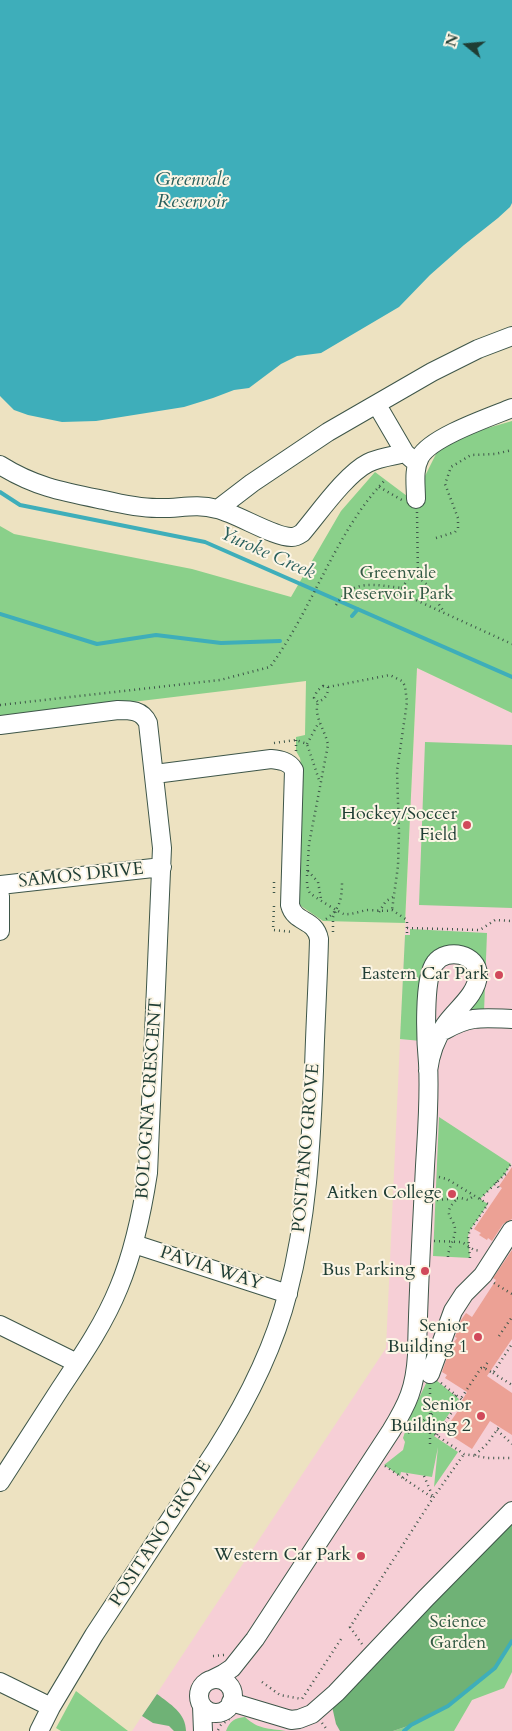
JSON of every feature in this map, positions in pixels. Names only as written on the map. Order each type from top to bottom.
[{"type":"street","points":[[218,509],[252,483],[328,432],[432,372],[478,349],[512,336]]},
{"type":"street","points":[[377,405],[411,458],[415,472],[412,506]]},
{"type":"street","points":[[0,465],[19,477],[40,486],[86,497],[150,508],[196,505],[218,509],[284,536],[298,536],[351,475],[367,463],[411,458],[430,445],[512,408]]},
{"type":"street","name":"BOLOGNA CRESCENT","points":[[0,725],[118,710],[130,710],[146,717],[162,838],[148,1174],[142,1214],[120,1286],[107,1314],[93,1340],[0,1482]]},
{"type":"street","points":[[155,774],[271,759],[284,761],[291,766],[294,770],[294,777],[290,905],[297,917],[315,928]]},
{"type":"street","name":"SAMOS DRIVE","points":[[0,885],[162,867]]},
{"type":"street","points":[[0,896],[0,931]]},
{"type":"street","name":"POSITANO GROVE","points":[[39,1731],[51,1707],[94,1635],[235,1421],[264,1362],[288,1294],[304,1215],[309,1165],[319,952],[319,939],[315,928]]},
{"type":"street","points":[[210,1731],[229,1702],[239,1668],[257,1636],[410,1399],[417,1362],[428,1092],[426,1034],[431,970],[442,957],[460,954],[475,966],[477,972],[476,983],[439,1034],[428,1071]]},
{"type":"street","points":[[439,1034],[466,1020],[475,1018],[512,1020]]},
{"type":"street","points":[[430,1374],[452,1311],[464,1294],[482,1275],[512,1230]]},
{"type":"street","name":"PAVIA WAY","points":[[134,1244],[288,1294]]},
{"type":"street","points":[[0,1326],[77,1364]]},
{"type":"street","points":[[202,1706],[210,1712],[229,1702],[291,1720],[299,1720],[312,1714],[336,1693],[512,1511]]},
{"type":"street","points":[[203,1731],[202,1706],[199,1699],[201,1688],[205,1683],[232,1668],[257,1636]]},
{"type":"street","points":[[211,1680],[226,1681],[231,1688],[229,1702]]},
{"type":"street","points":[[0,1682],[51,1707]]},
{"type":"path","points":[[436,538],[455,532],[458,528],[458,518],[445,484],[451,467],[471,455],[494,454],[512,450]]},
{"type":"path","points":[[0,705],[220,680],[270,667],[285,645],[346,532],[360,510],[386,480]]},
{"type":"path","points":[[379,487],[412,506],[418,578]]},
{"type":"path","points":[[402,588],[408,579],[418,578],[426,583],[441,608],[448,614]]},
{"type":"path","points":[[336,604],[349,589],[356,587],[367,585],[402,588]]},
{"type":"path","points":[[402,588],[407,596],[512,644]]},
{"type":"path","points":[[318,702],[314,698],[317,691],[323,686],[328,687],[390,675],[402,681],[405,686],[407,702],[397,771],[399,832],[395,896],[392,910]]},
{"type":"path","points":[[328,687],[328,694],[316,705],[328,745],[309,844],[307,888],[311,894],[336,911],[345,914],[367,910],[379,912],[392,910],[407,920],[407,934]]},
{"type":"path","points":[[306,744],[320,721]]},
{"type":"path","points":[[296,751],[296,740],[306,744],[320,779],[320,787]]},
{"type":"path","points":[[308,871],[318,882],[321,899]]},
{"type":"path","points":[[333,939],[333,917],[342,894],[342,882]]},
{"type":"path","points":[[379,912],[386,901],[395,896]]},
{"type":"path","points":[[315,928],[336,911]]},
{"type":"path","points":[[407,928],[480,930],[495,920],[512,921]]},
{"type":"path","points":[[273,930],[295,932]]},
{"type":"path","points":[[480,1199],[505,1175],[511,1164]]},
{"type":"path","points":[[434,1177],[447,1178],[489,1204],[470,1230],[468,1236],[470,1258]]},
{"type":"path","points":[[496,1182],[500,1191]]},
{"type":"path","points":[[448,1257],[455,1229],[449,1214],[451,1205],[456,1200],[461,1198],[468,1200],[475,1195]]},
{"type":"path","points":[[434,1200],[452,1198],[456,1200]]},
{"type":"path","points":[[433,1241],[462,1242],[474,1250],[498,1252]]},
{"type":"path","points":[[482,1275],[512,1294]]},
{"type":"path","points":[[499,1336],[512,1317]]},
{"type":"path","points":[[493,1373],[512,1344]]},
{"type":"path","points":[[437,1435],[481,1368],[484,1368],[489,1360]]},
{"type":"path","points":[[484,1368],[512,1385]]},
{"type":"path","points":[[430,1374],[461,1399]]},
{"type":"path","points":[[430,1374],[430,1446]]},
{"type":"path","points":[[402,1438],[456,1395]]},
{"type":"path","points":[[410,1416],[464,1454],[512,1458]]},
{"type":"path","points":[[474,1456],[481,1451],[498,1429],[512,1444]]},
{"type":"path","points":[[361,1644],[350,1627],[433,1498],[464,1454]]},
{"type":"path","points":[[384,1465],[433,1498]]},
{"type":"path","points":[[403,1478],[408,1474]]},
{"type":"path","points":[[424,1476],[433,1498]]},
{"type":"path","points":[[262,1682],[280,1695],[302,1699],[344,1636]]},
{"type":"shaded area","name":"Aitken College","points":[[417,668],[512,713],[512,1731],[132,1731],[386,1348]]},
{"type":"green space","name":"Greenvale Reservoir Park","points":[[512,421],[512,713],[417,668],[405,923],[323,921],[301,906],[298,900],[301,764],[296,751],[296,737],[305,735],[306,681],[0,718],[0,526],[14,534],[192,569],[291,597],[341,511],[375,472],[407,496],[425,502],[423,480],[437,452],[467,434]]},
{"type":"green space","name":"Hockey/Soccer Field","points":[[425,742],[512,745],[512,908],[419,905]]},
{"type":"green space","points":[[410,929],[487,933],[484,1012],[464,1014],[482,974],[442,950],[421,1041],[400,1039],[405,935],[410,935]]},
{"type":"green space","points":[[439,1117],[511,1164],[504,1175],[480,1199],[488,1204],[468,1236],[470,1258],[433,1256]]},
{"type":"green space","points":[[430,1375],[459,1399],[434,1436],[458,1452],[434,1487],[438,1447],[432,1477],[401,1472],[400,1476],[384,1465],[403,1450],[405,1442],[403,1438],[410,1417]]},
{"type":"green space","name":"Science Garden","points":[[512,1511],[512,1641],[495,1668],[448,1706],[411,1725],[393,1731],[340,1731],[336,1724],[331,1702]]},
{"type":"green space","points":[[512,1641],[512,1672],[504,1688],[472,1700],[454,1731],[393,1731],[411,1725],[448,1705],[495,1668]]},
{"type":"green space","points":[[76,1691],[128,1731],[61,1731],[56,1728]]},
{"type":"green space","points":[[157,1694],[172,1705],[180,1714],[186,1731],[174,1731],[169,1726],[153,1723],[142,1716]]},
{"type":"green space","points":[[245,1717],[259,1726],[286,1731],[226,1731],[233,1721]]},
{"type":"water","name":"Greenvale Reservoir","points":[[0,0],[512,0],[512,203],[498,218],[430,275],[399,307],[321,353],[297,356],[281,364],[249,388],[234,390],[184,407],[96,421],[62,422],[14,410],[0,396]]},
{"type":"building","points":[[512,1167],[512,1219],[503,1224],[492,1241],[488,1238],[487,1240],[474,1229],[502,1188],[499,1186]]},
{"type":"building","points":[[512,1250],[512,1339],[487,1376],[512,1393],[512,1435],[490,1421],[472,1449],[444,1431],[462,1405],[460,1404],[467,1392],[445,1378],[447,1375],[442,1372],[451,1346],[457,1338],[455,1337],[461,1320],[466,1313],[472,1317],[496,1280],[493,1278]]},
{"type":"waterway","name":"Yuroke Creek","points":[[0,492],[20,505],[205,542],[512,677]]},
{"type":"waterway","points":[[352,616],[358,609]]},
{"type":"waterway","points":[[0,614],[97,644],[156,635],[221,643],[280,641]]},
{"type":"waterway","points":[[404,1731],[411,1725],[448,1706],[495,1668],[512,1641]]},
{"type":"place","name":"Hockey/Soccer Field","points":[[467,825]]},
{"type":"place","name":"Eastern Car Park","points":[[499,975]]},
{"type":"place","name":"Aitken College","points":[[452,1194]]},
{"type":"place","name":"Bus Parking","points":[[425,1271]]},
{"type":"place","name":"Senior Building 1","points":[[478,1337]]},
{"type":"place","name":"Senior Building 2","points":[[481,1416]]},
{"type":"place","name":"Western Car Park","points":[[361,1556]]}]
